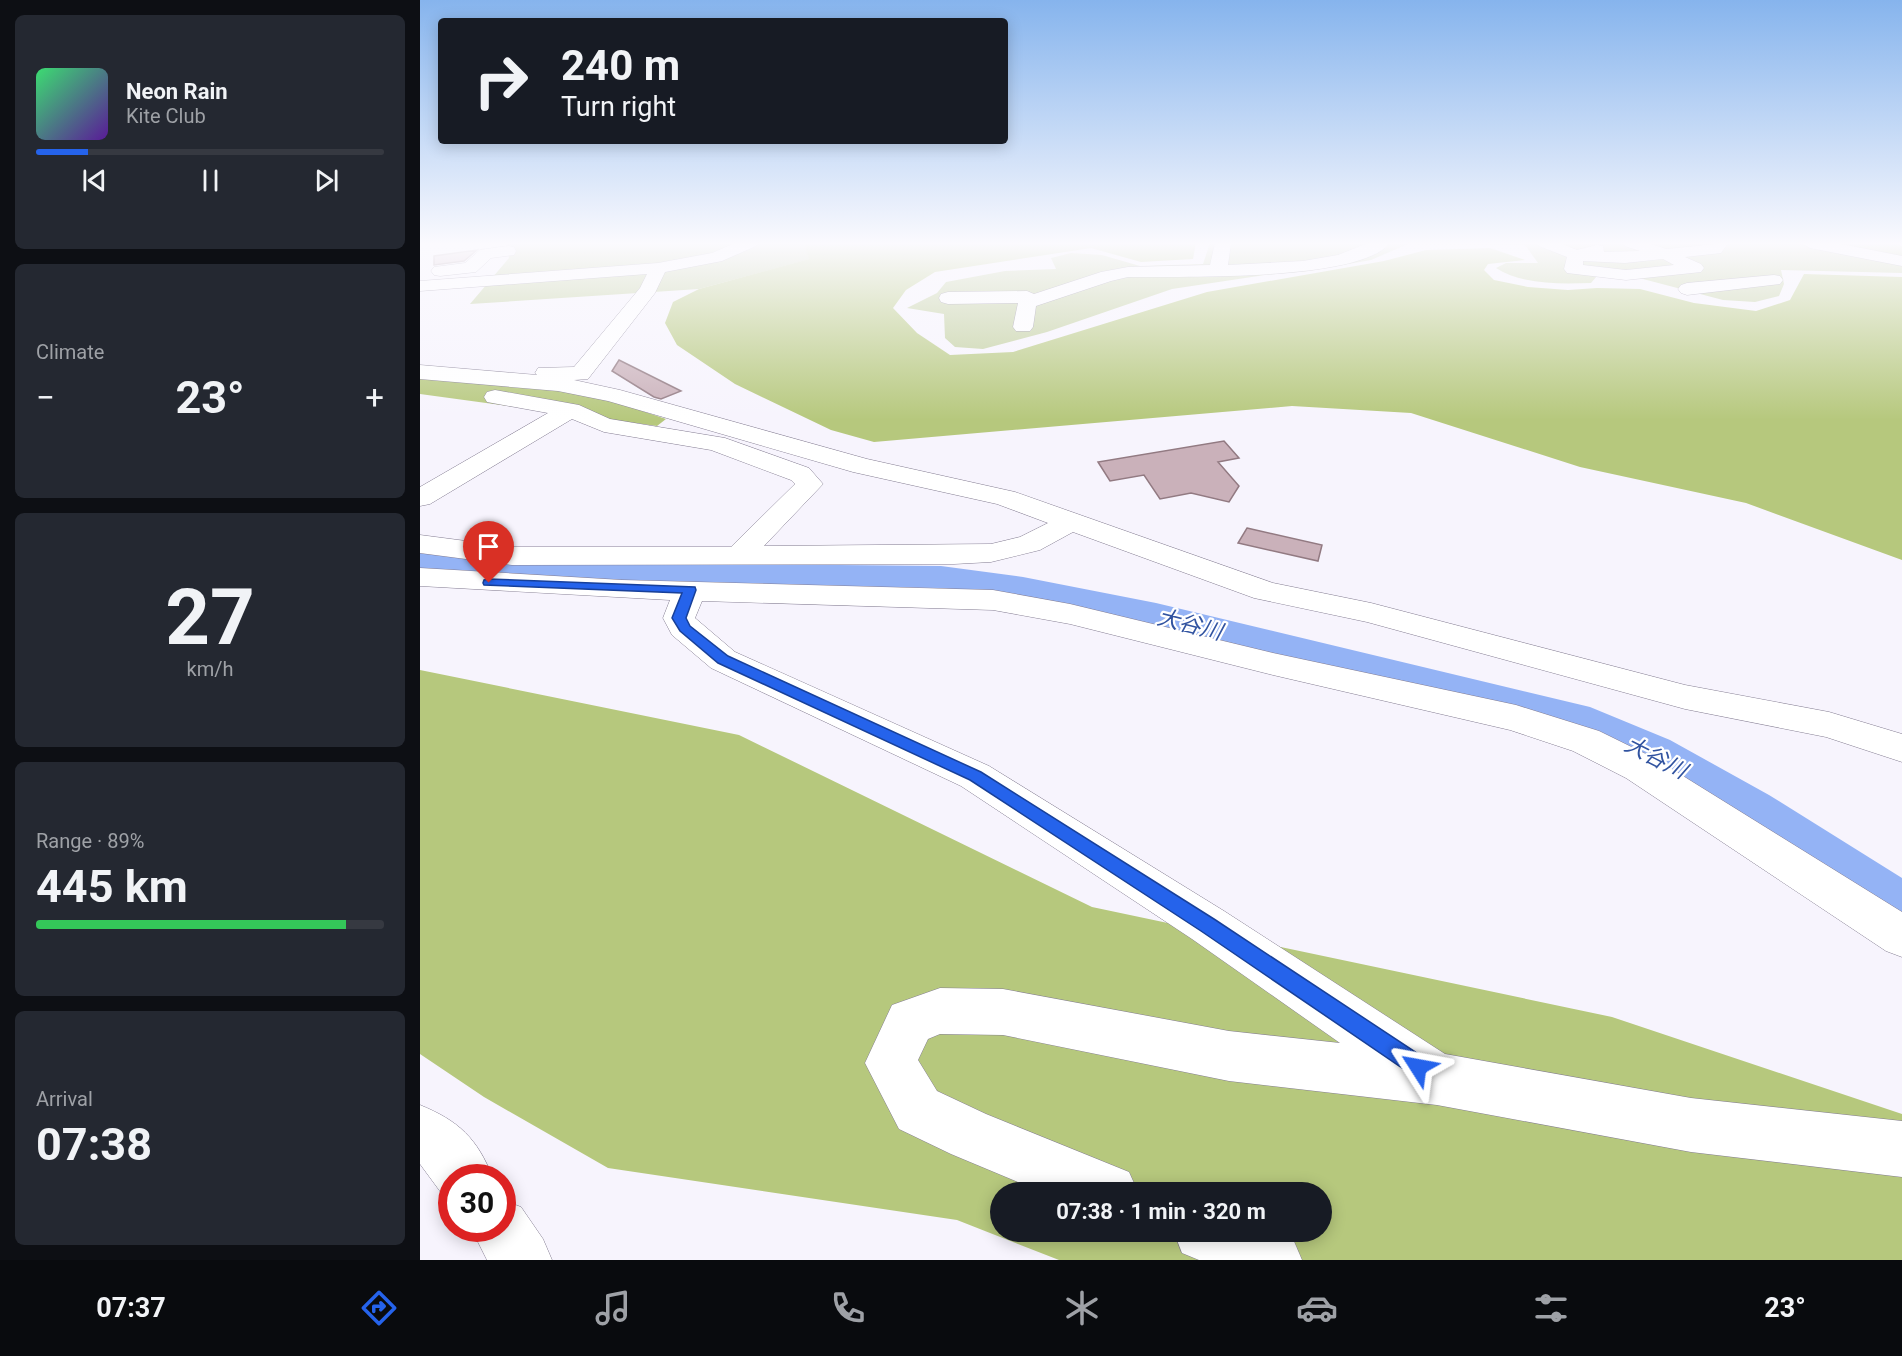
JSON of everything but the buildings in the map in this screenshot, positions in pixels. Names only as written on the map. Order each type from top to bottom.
[{"type":"street","points":[[420,363],[580,374],[639,302]]},
{"type":"street","points":[[1023,327],[1027,303],[1031,302]]},
{"type":"street","points":[[420,372],[558,384],[612,395],[862,466],[1005,498],[1265,591],[1371,614],[1685,697],[1829,725],[1902,748]]},
{"type":"street","points":[[420,381],[571,410],[604,425],[716,443],[800,474],[810,484],[738,556]]},
{"type":"street","points":[[420,498],[571,410]]},
{"type":"street","points":[[420,544],[512,556],[954,555],[991,553],[1030,544],[1071,522]]},
{"type":"street","points":[[420,577],[622,589],[993,600],[1070,614],[1273,664],[1516,718],[1586,741],[1640,768],[1902,937]]},
{"type":"street","points":[[690,590],[679,618],[684,628],[723,660],[975,776],[1208,925],[1437,1080]]},
{"type":"street","points":[[1085,1182],[970,1135],[918,1110],[891,1063],[910,1022],[940,1011],[1003,1012],[1228,1056],[1437,1080],[1691,1125],[1902,1149]]},
{"type":"street","points":[[420,1132],[441,1144],[455,1164]]},
{"type":"street","points":[[510,1242],[522,1260]]},
{"type":"street","points":[[1228,1242],[1272,1260]]},
{"type":"green space","points":[[472,302],[504,302],[470,304]]},
{"type":"green space","points":[[673,302],[897,302],[893,308],[917,333],[950,355],[1013,352],[1175,302],[1689,302],[1756,311],[1784,302],[1902,302],[1902,560],[1746,503],[1580,467],[1411,413],[1292,406],[874,442],[831,430],[735,384],[677,345],[665,323]]},
{"type":"green space","points":[[919,302],[1135,302],[1047,332],[983,349],[955,347],[945,338],[944,314],[907,308]]},
{"type":"green space","points":[[420,376],[547,388],[598,396],[666,419],[657,426],[420,394]]},
{"type":"green space","points":[[420,670],[739,735],[1092,907],[1612,1017],[1902,1114],[1902,1260],[1059,1260],[1013,1242],[1332,1242],[1332,1182],[990,1182],[990,1233],[957,1220],[608,1168],[484,1097],[420,1054]]},
{"type":"waterway","name":"大谷川","points":[[420,564],[537,573],[941,577],[1023,588],[1156,615],[1574,718],[1653,752],[1751,809],[1902,907]]},
{"type":"route","points":[[489,583],[690,590],[679,618],[684,628],[723,660],[975,776],[1208,925],[1418,1067]]}]
